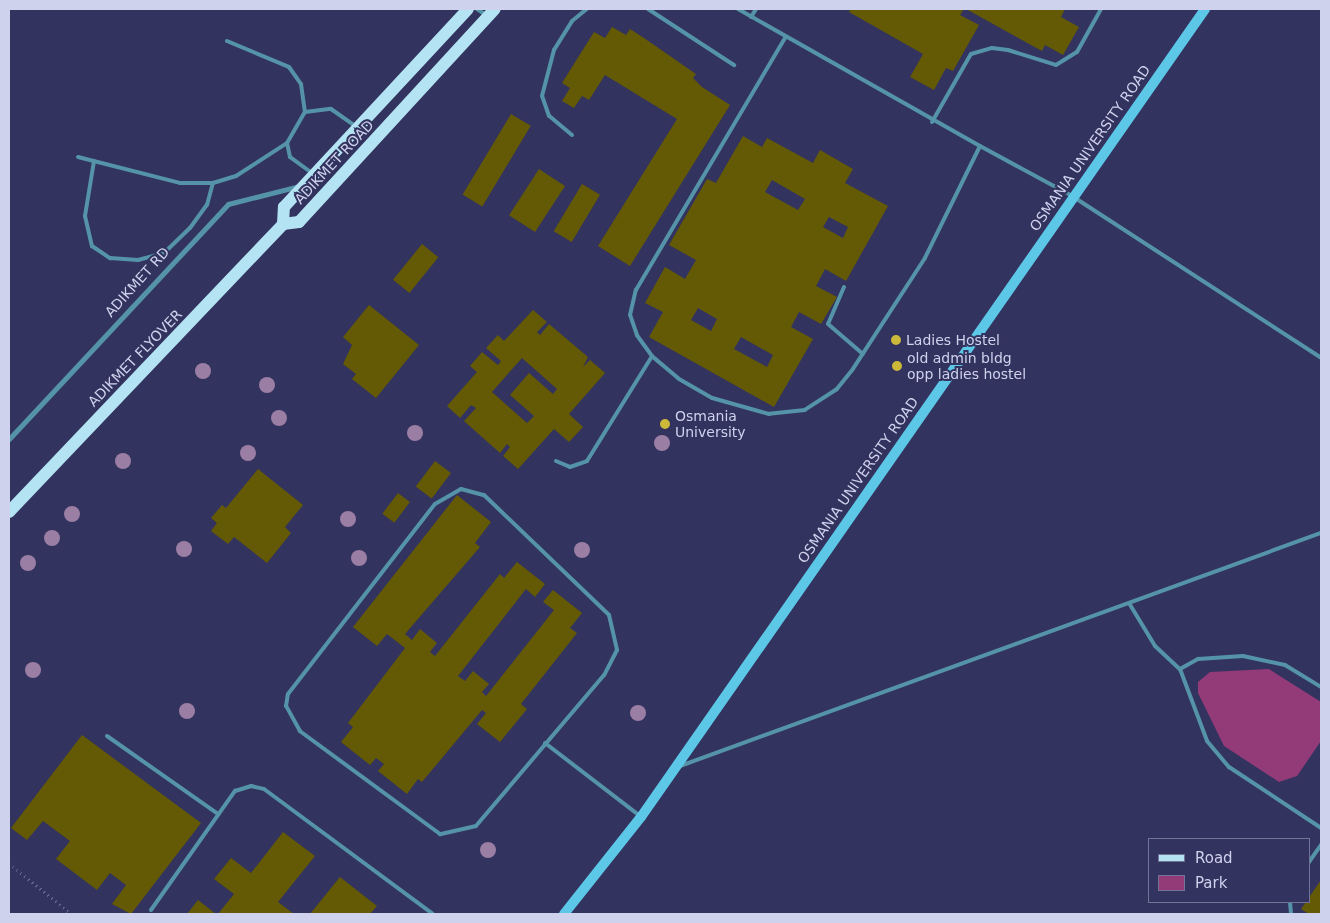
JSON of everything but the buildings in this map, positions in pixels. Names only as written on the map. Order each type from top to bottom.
[{"type":"main road","name":"ADIKMET ROAD","points":[[468,9],[284,208],[283,224],[299,222],[486,11]]},
{"type":"main road","name":"OSMANIA UNIVERSITY ROAD","points":[[564,914],[641,817],[1072,196],[1205,9]]},
{"type":"main road","name":"ADIKMET FLYOVER","points":[[9,512],[283,224]]},
{"type":"street","name":"ADIKMET RD","points":[[9,439],[228,204],[312,179]]},
{"type":"lane","points":[[572,136],[549,116],[542,96],[554,50],[572,21],[587,9]]},
{"type":"lane","points":[[648,9],[734,65]]},
{"type":"lane","points":[[738,9],[932,122],[1072,196],[1321,358]]},
{"type":"lane","points":[[751,17],[756,9]]},
{"type":"lane","points":[[932,122],[971,54],[992,48],[1008,50],[1056,65],[1077,52],[1101,9]]},
{"type":"lane","points":[[785,38],[636,290],[630,315],[637,336],[652,356],[712,398],[770,414],[805,410],[836,389],[863,354],[925,258],[980,146]]},
{"type":"lane","points":[[78,157],[180,183],[213,183],[236,176],[287,143],[305,112],[301,84],[289,67],[228,41]]},
{"type":"lane","points":[[305,112],[331,109],[359,128]]},
{"type":"lane","points":[[287,143],[290,157],[312,179]]},
{"type":"lane","points":[[94,161],[85,216],[92,246],[110,258],[138,260],[164,253],[190,228],[207,205],[213,183]]},
{"type":"lane","points":[[844,287],[828,324],[863,354]]},
{"type":"lane","points":[[556,461],[570,467],[587,461],[652,356]]},
{"type":"lane","points":[[461,489],[484,495],[609,615],[617,650],[604,675],[545,743],[476,826],[440,834],[289,719],[288,694],[447,494],[461,489]]},
{"type":"lane","points":[[675,768],[1321,533]]},
{"type":"lane","points":[[1129,603],[1155,646],[1180,669],[1207,741],[1229,767],[1321,828]]},
{"type":"lane","points":[[1180,669],[1198,659],[1243,656],[1285,665],[1321,687]]},
{"type":"lane","points":[[107,736],[218,814]]},
{"type":"lane","points":[[545,743],[641,817]]},
{"type":"lane","points":[[151,910],[234,791],[251,786],[264,788],[434,914]]},
{"type":"lane","points":[[1310,861],[1321,845]]},
{"type":"path","points":[[9,863],[71,914]]},
{"type":"green space","points":[[1269,669],[1321,702],[1321,741],[1297,776],[1279,782],[1224,746],[1198,693],[1198,682],[1210,672]]},
{"type":"place","name":"Ladies Hostel","points":[[896,340]]},
{"type":"place","name":"old admin bldg opp ladies hostel","points":[[897,366]]},
{"type":"place","name":"Osmania University","points":[[665,424]]}]
